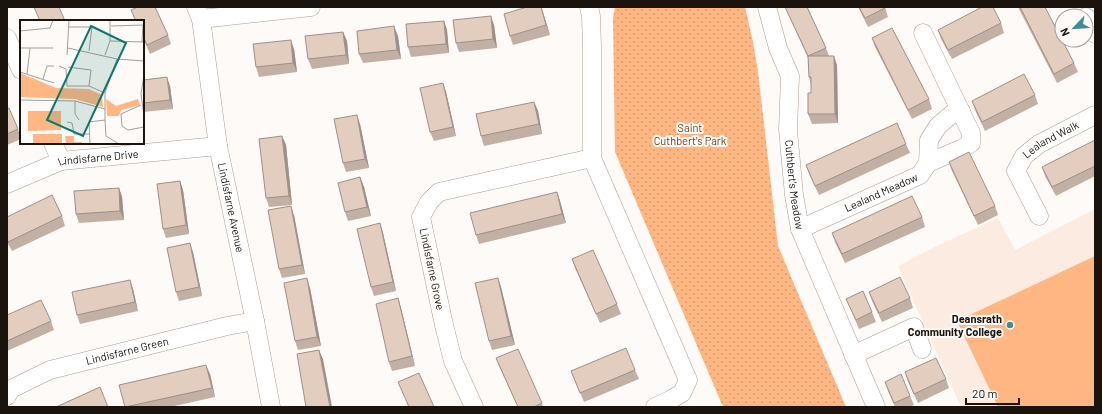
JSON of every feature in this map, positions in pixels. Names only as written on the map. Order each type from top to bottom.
[{"type":"street","points":[[199,13],[312,7]]},
{"type":"street","points":[[589,7],[592,40],[592,158],[688,380],[682,392],[655,407]]},
{"type":"street","name":"Cuthbert's Meadow","points":[[767,7],[778,48],[790,76],[788,130],[794,195],[800,229],[876,407]]},
{"type":"street","name":"Lindisfarne Avenue","points":[[199,13],[218,146],[255,321],[271,407]]},
{"type":"street","points":[[923,33],[961,111],[970,133],[971,143],[928,163]]},
{"type":"street","points":[[7,38],[20,68]]},
{"type":"street","name":"Lealand Meadow","points":[[800,229],[920,175],[928,163],[929,140],[938,126],[949,117],[961,111]]},
{"type":"street","name":"Lealand Walk","points":[[1039,216],[1016,172],[1024,156],[1039,144],[1095,115]]},
{"type":"street","points":[[53,144],[61,161]]},
{"type":"street","name":"Lindisfarne Drive","points":[[7,184],[61,161],[218,146]]},
{"type":"street","name":"Lindisfarne Grove","points":[[474,407],[453,361],[421,217],[429,202],[440,192],[592,158]]},
{"type":"street","name":"Lindisfarne Green","points":[[7,396],[11,389],[50,370],[220,328],[255,321]]},
{"type":"street","points":[[853,355],[914,327],[922,349]]},
{"type":"shaded area","name":"Deansrath Community College","points":[[1095,209],[1095,407],[961,407],[898,266],[998,218],[1015,250]]},
{"type":"green space","name":"Saint Cuthbert's Park","points":[[615,7],[745,7],[758,72],[778,246],[846,407],[723,407],[615,152],[613,18]]},
{"type":"green space","points":[[1095,256],[1095,407],[998,407],[957,321]]},
{"type":"building","points":[[34,7],[59,7],[65,20],[40,20]]},
{"type":"building","points":[[138,7],[155,7],[168,35],[147,45],[144,38],[144,20],[136,20],[131,10]]},
{"type":"building","points":[[527,7],[541,7],[546,25],[510,36],[504,14]]},
{"type":"building","points":[[785,7],[807,7],[826,48],[808,56]]},
{"type":"building","points":[[859,7],[885,7],[885,8],[865,18]]},
{"type":"building","points":[[982,7],[993,7],[1001,23],[948,50],[938,30]]},
{"type":"building","points":[[1020,7],[1045,7],[1054,24],[1054,48],[1066,48],[1074,63],[1054,74]]},
{"type":"building","points":[[491,16],[493,39],[456,43],[453,20]]},
{"type":"building","points":[[444,21],[446,44],[408,47],[406,24]]},
{"type":"building","points":[[394,26],[397,50],[359,54],[357,31]]},
{"type":"building","points":[[892,28],[929,99],[908,110],[872,38]]},
{"type":"building","points":[[343,32],[346,55],[308,59],[305,36]]},
{"type":"building","points":[[291,40],[293,63],[256,67],[253,44]]},
{"type":"building","points":[[808,56],[834,56],[835,114],[808,114],[808,93],[811,93],[811,77],[809,77]]},
{"type":"building","points":[[1024,74],[1035,95],[982,122],[972,101]]},
{"type":"building","points":[[167,77],[170,100],[144,103],[144,80]]},
{"type":"building","points":[[443,83],[453,127],[430,132],[420,88]]},
{"type":"building","points":[[534,102],[539,124],[481,136],[476,114]]},
{"type":"building","points":[[9,108],[18,129],[7,134],[7,109]]},
{"type":"building","points":[[357,115],[365,159],[343,163],[334,119]]},
{"type":"building","points":[[897,123],[906,144],[815,186],[806,165]]},
{"type":"building","points":[[282,136],[289,196],[266,198],[259,139]]},
{"type":"building","points":[[1095,140],[1095,166],[1052,187],[1042,167]]},
{"type":"building","points":[[969,152],[995,206],[974,216],[949,162]]},
{"type":"building","points":[[360,177],[367,207],[345,212],[338,183]]},
{"type":"building","points":[[180,181],[186,225],[163,229],[157,184]]},
{"type":"building","points":[[119,188],[120,211],[76,214],[74,191]]},
{"type":"building","points":[[557,192],[562,214],[476,235],[470,213]]},
{"type":"building","points":[[52,195],[62,216],[8,242],[7,217]]},
{"type":"building","points":[[912,196],[922,217],[842,254],[832,233]]},
{"type":"building","points":[[291,206],[302,265],[279,269],[268,210]]},
{"type":"building","points":[[380,223],[393,282],[371,287],[357,229]]},
{"type":"building","points":[[190,243],[199,287],[176,292],[167,248]]},
{"type":"building","points":[[593,250],[617,304],[596,314],[572,259]]},
{"type":"building","points":[[900,277],[910,298],[879,313],[869,292]]},
{"type":"building","points":[[307,278],[317,337],[295,341],[284,283]]},
{"type":"building","points":[[498,278],[511,336],[489,341],[475,283]]},
{"type":"building","points":[[130,280],[135,302],[77,315],[72,292]]},
{"type":"building","points":[[863,291],[872,312],[856,320],[846,299]]},
{"type":"building","points":[[398,298],[412,356],[389,362],[376,304]]},
{"type":"building","points":[[41,300],[51,321],[7,341],[7,315]]},
{"type":"building","points":[[626,348],[635,370],[580,393],[571,371]]},
{"type":"building","points":[[518,349],[542,403],[534,407],[518,407],[496,358]]},
{"type":"building","points":[[319,350],[330,407],[306,407],[297,354]]},
{"type":"building","points":[[936,358],[946,379],[914,394],[905,372]]},
{"type":"building","points":[[206,365],[212,388],[125,407],[119,385]]},
{"type":"building","points":[[419,373],[434,407],[409,407],[398,382]]},
{"type":"building","points":[[901,374],[910,396],[894,403],[885,382]]},
{"type":"building","points":[[100,387],[108,407],[56,407]]},
{"type":"place","name":"Deansrath Community College","points":[[1010,325]]}]
